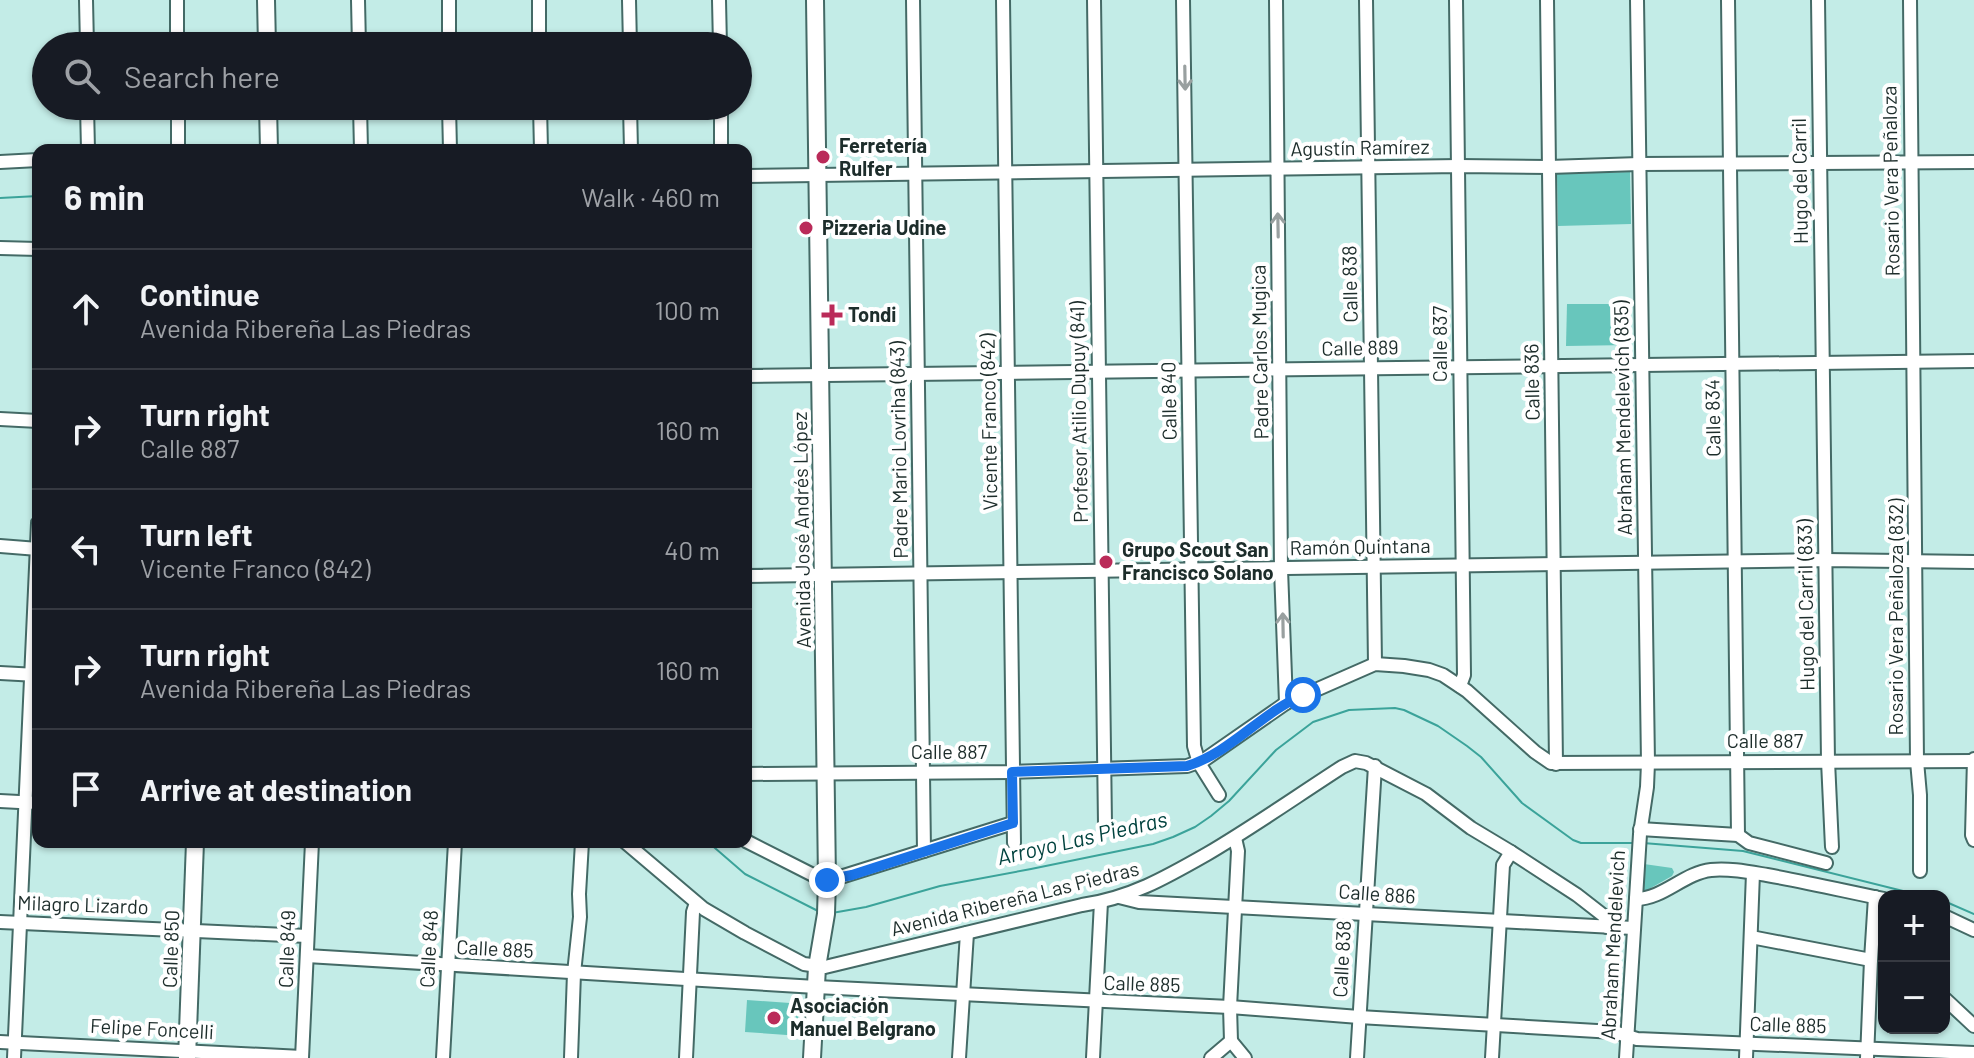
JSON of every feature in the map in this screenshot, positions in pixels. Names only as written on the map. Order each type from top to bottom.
[{"type":"main road","points":[[266,0],[267,32]]},
{"type":"main road","name":"Avenida José Andrés López","points":[[812,1058],[827,880],[815,0]]},
{"type":"main road","points":[[268,120],[269,144]]},
{"type":"main road","name":"Calle 850","points":[[187,1054],[195,848]]},
{"type":"street","points":[[86,0],[87,32]]},
{"type":"street","points":[[177,0],[177,32]]},
{"type":"street","points":[[358,0],[359,32]]},
{"type":"street","points":[[449,0],[449,32]]},
{"type":"street","points":[[539,0],[539,32]]},
{"type":"street","points":[[629,0],[630,32]]},
{"type":"street","points":[[719,0],[720,32]]},
{"type":"street","name":"Padre Mario Lovriha (843)","points":[[913,0],[924,851]]},
{"type":"street","name":"Vicente Franco (842)","points":[[1003,0],[1014,843]]},
{"type":"street","name":"Profesor Atilio Dupuy (841)","points":[[1094,0],[1105,824]]},
{"type":"street","name":"Calle 840","points":[[1183,0],[1194,746],[1199,763],[1219,795]]},
{"type":"street","name":"Padre Carlos Mugica","points":[[1276,0],[1281,569],[1286,703]]},
{"type":"street","name":"Calle 838","points":[[1366,0],[1375,664]]},
{"type":"street","name":"Calle 837","points":[[1456,0],[1464,675],[1460,686]]},
{"type":"street","name":"Calle 836","points":[[1547,0],[1556,764]]},
{"type":"street","name":"Abraham Mendelevich (835)","points":[[1637,0],[1648,763],[1640,831]]},
{"type":"street","name":"Calle 834","points":[[1728,0],[1738,835]]},
{"type":"street","name":"Hugo del Carril","points":[[1818,0],[1822,362]]},
{"type":"street","name":"Rosario Vera Peñaloza","points":[[1910,0],[1914,362]]},
{"type":"street","points":[[87,120],[88,144]]},
{"type":"street","points":[[178,120],[178,144]]},
{"type":"street","points":[[360,120],[361,144]]},
{"type":"street","points":[[449,120],[450,144]]},
{"type":"street","points":[[540,120],[541,144]]},
{"type":"street","points":[[630,120],[631,144]]},
{"type":"street","points":[[721,120],[721,144]]},
{"type":"street","points":[[0,162],[32,160]]},
{"type":"street","name":"Agustín Ramírez","points":[[752,176],[1974,162]]},
{"type":"street","points":[[0,248],[32,249]]},
{"type":"street","name":"Calle 889","points":[[752,376],[1974,361]]},
{"type":"street","name":"Hugo del Carril (833)","points":[[1822,362],[1832,847]]},
{"type":"street","name":"Rosario Vera Peñaloza (832)","points":[[1914,362],[1920,871]]},
{"type":"street","points":[[0,419],[32,421]]},
{"type":"street","points":[[0,546],[32,548]]},
{"type":"street","name":"Ramón Quintana","points":[[752,576],[1826,560],[1974,562]]},
{"type":"street","points":[[1199,763],[1286,703],[1375,664],[1429,670],[1443,675],[1460,686],[1542,758],[1556,764]]},
{"type":"street","points":[[0,673],[32,675]]},
{"type":"street","points":[[1973,837],[1974,760]]},
{"type":"street","name":"Calle 887","points":[[1556,764],[1974,760]]},
{"type":"street","name":"Avenida Ribereña Las Piedras","points":[[818,962],[835,965],[1119,897],[1158,883],[1235,838],[1342,767],[1355,761],[1375,766]]},
{"type":"street","name":"Calle 887","points":[[752,774],[1012,772],[1182,767],[1199,763]]},
{"type":"street","points":[[1375,766],[1426,794],[1471,828],[1601,912],[1607,927]]},
{"type":"street","name":"Calle 838","points":[[1357,1058],[1375,766]]},
{"type":"street","points":[[14,1058],[20,923],[32,770]]},
{"type":"street","points":[[0,801],[31,803]]},
{"type":"street","points":[[752,844],[827,880],[852,875],[1013,823]]},
{"type":"street","points":[[1640,831],[1738,835],[1749,843],[1826,863]]},
{"type":"street","name":"Abraham Mendelevich","points":[[1626,1058],[1640,831]]},
{"type":"street","points":[[1235,838],[1238,851],[1231,1041],[1245,1058]]},
{"type":"street","name":"Calle 849","points":[[302,1057],[312,848]]},
{"type":"street","name":"Calle 848","points":[[443,1058],[455,848]]},
{"type":"street","points":[[571,1058],[582,848]]},
{"type":"street","points":[[632,848],[696,903],[804,964],[818,962]]},
{"type":"street","points":[[1492,1058],[1503,865],[1511,852]]},
{"type":"street","points":[[1636,899],[1650,897],[1703,871],[1718,870],[1806,881],[1878,898]]},
{"type":"street","points":[[1746,1058],[1753,873]]},
{"type":"street","name":"Calle 886","points":[[1119,897],[1139,902],[1633,928]]},
{"type":"street","points":[[1093,1058],[1101,902]]},
{"type":"street","points":[[686,1058],[693,912],[696,903]]},
{"type":"street","points":[[1867,1053],[1870,964],[1878,911]]},
{"type":"street","points":[[1950,919],[1974,930]]},
{"type":"street","name":"Milagro Lizardo","points":[[0,922],[307,936]]},
{"type":"street","points":[[959,1058],[967,933]]},
{"type":"street","points":[[1751,937],[1878,967]]},
{"type":"street","name":"Calle 885","points":[[307,956],[816,987],[1230,1007],[1614,1032],[1637,1039],[1867,1053],[1974,1053]]},
{"type":"street","points":[[1950,1004],[1974,1026]]},
{"type":"street","points":[[1211,1058],[1231,1041]]},
{"type":"street","name":"Felipe Foncelli","points":[[0,1042],[187,1054],[302,1057]]},
{"type":"shaded area","points":[[1630,172],[1631,224],[1558,226],[1557,174]]},
{"type":"shaded area","points":[[1567,304],[1629,304],[1629,345],[1566,346]]},
{"type":"shaded area","points":[[1644,864],[1672,868],[1674,872],[1642,893]]},
{"type":"shaded area","name":"Asociación Manuel Belgrano","points":[[747,1000],[804,1004],[801,1036],[745,1032]]},
{"type":"waterway","name":"Arroyo Las Piedras","points":[[0,198],[32,196]]},
{"type":"waterway","name":"Arroyo Las Piedras","points":[[832,913],[866,907],[940,886],[1153,844],[1173,837],[1211,816],[1276,750],[1313,722],[1349,710],[1404,710],[1438,726],[1467,746],[1481,757],[1522,803],[1573,840],[1581,843],[1633,843]]},
{"type":"waterway","name":"Arroyo Las Piedras","points":[[1643,843],[1743,851],[1899,890]]},
{"type":"waterway","name":"Arroyo Las Piedras","points":[[715,848],[745,874],[818,911]]},
{"type":"waterway","name":"Arroyo Las Piedras","points":[[1950,904],[1974,914]]},
{"type":"place","name":"Ferretería Rulfer","points":[[823,157]]},
{"type":"place","name":"Pizzeria Udine","points":[[806,228]]},
{"type":"place","name":"Tondi","points":[[832,315]]},
{"type":"place","name":"Grupo Scout San Francisco Solano","points":[[1106,562]]},
{"type":"place","name":"Asociación Manuel Belgrano","points":[[774,1018]]},
{"type":"route","points":[[827,880],[852,875],[1013,823],[1012,772],[1187,766],[1199,763],[1286,703],[1303,695]]}]
